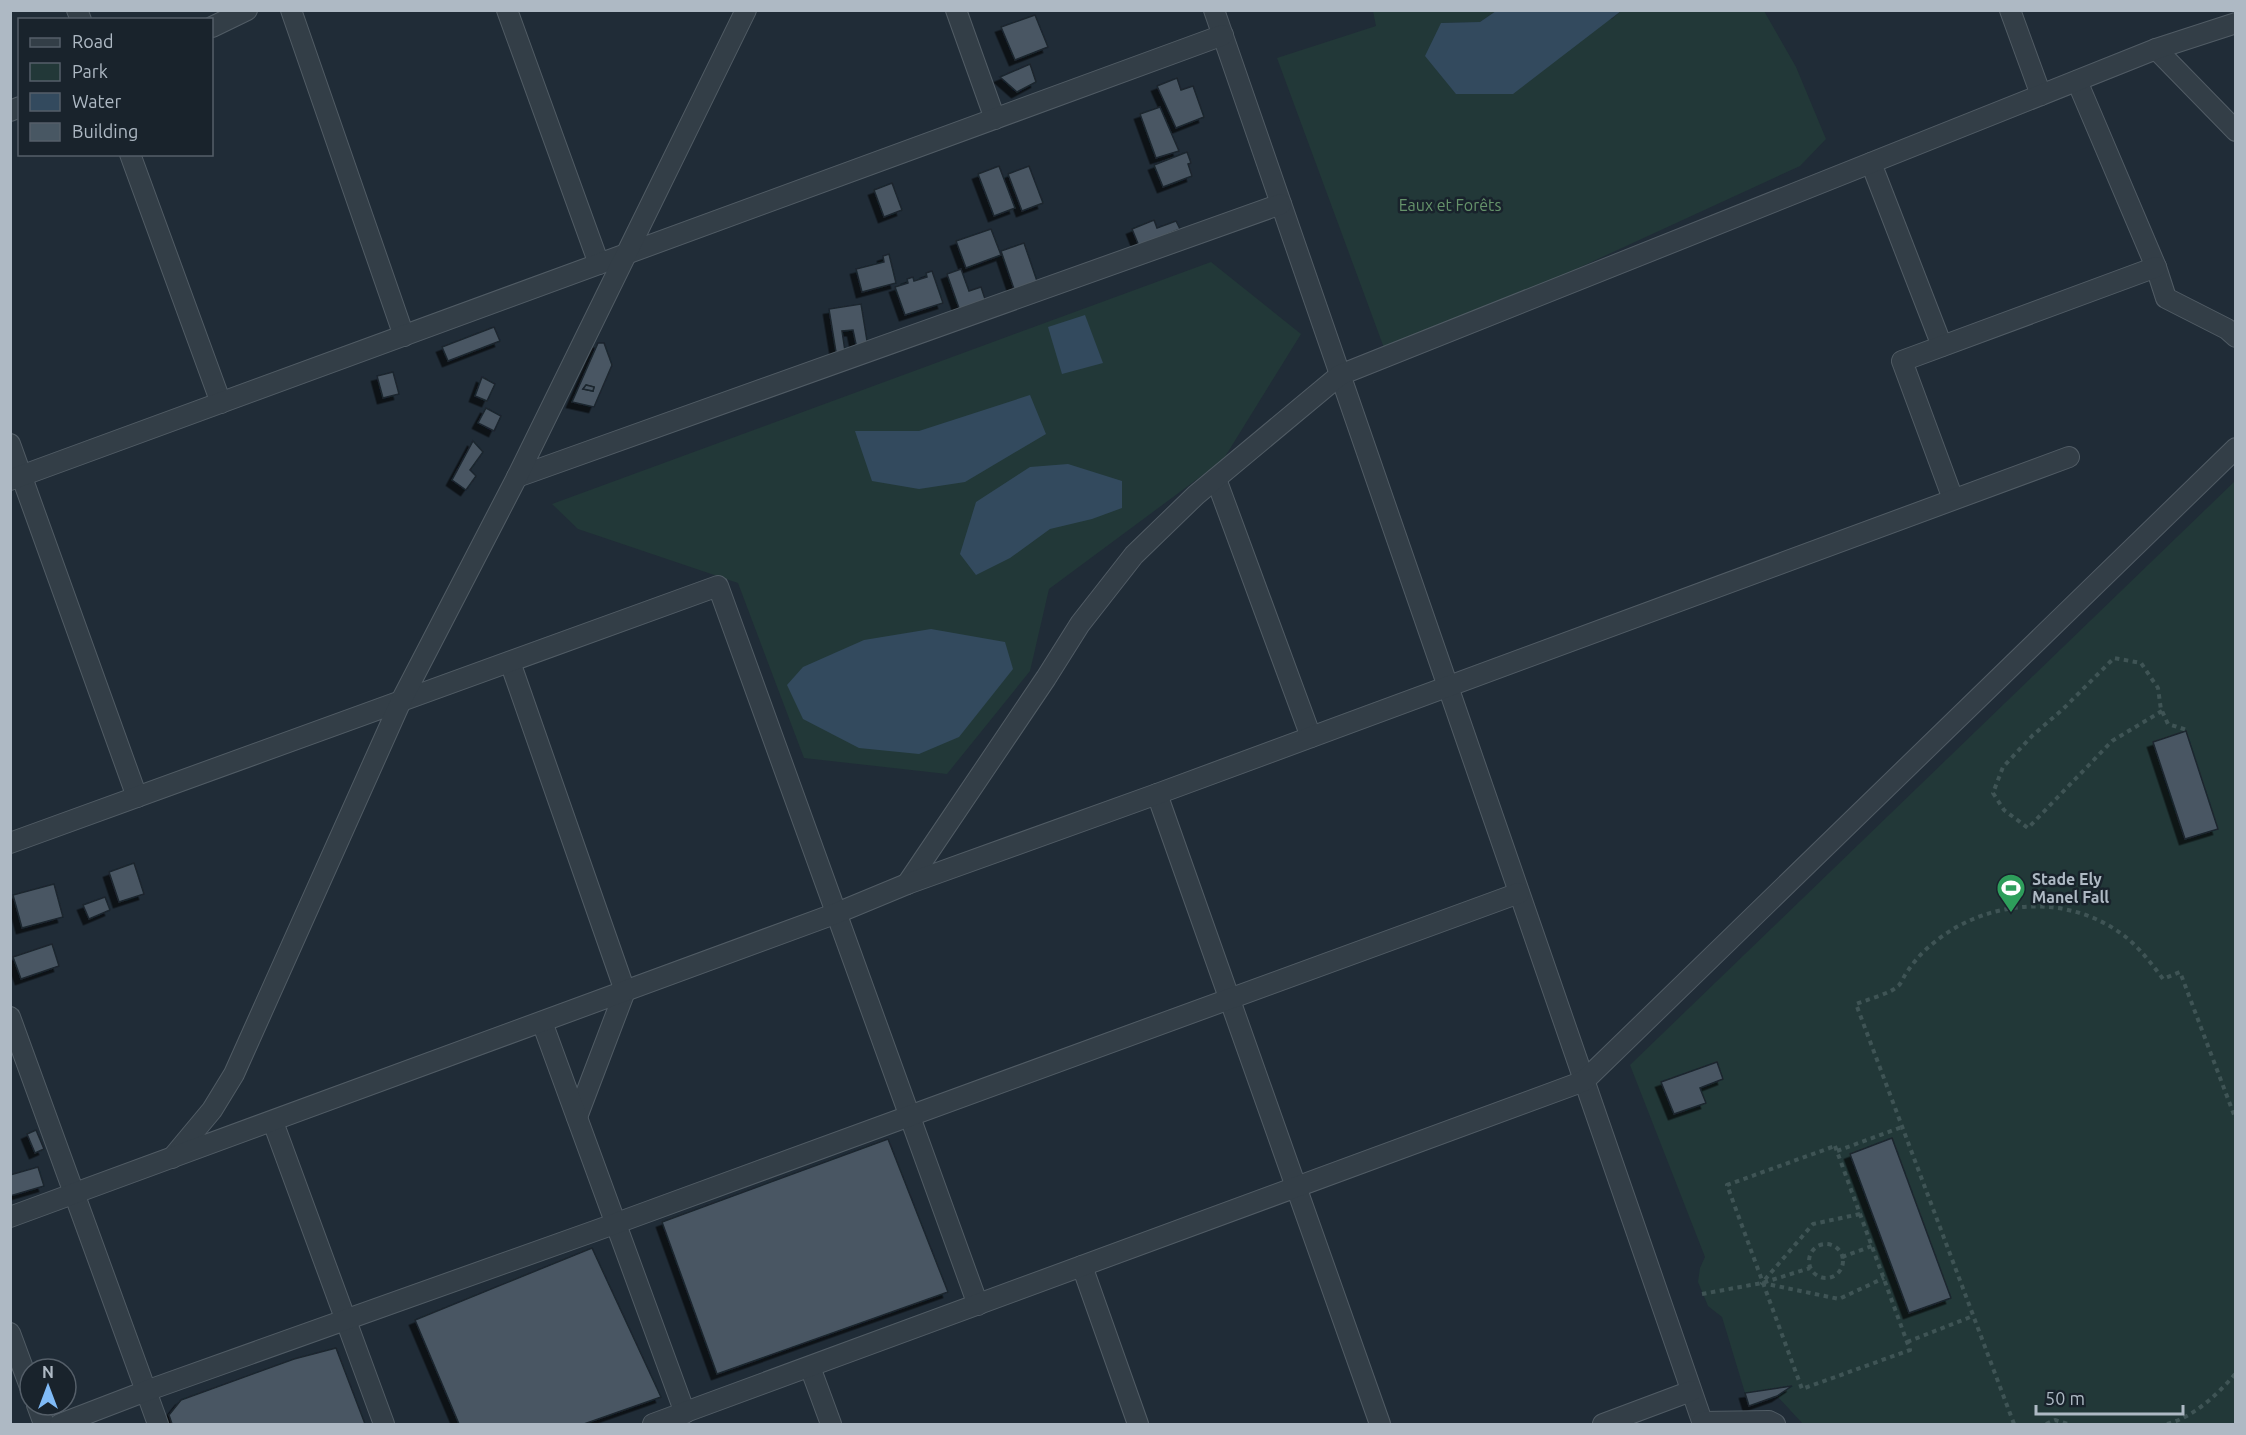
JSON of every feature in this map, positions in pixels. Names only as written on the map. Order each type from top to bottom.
[{"type":"street","points":[[213,27],[247,10]]},
{"type":"street","points":[[291,10],[404,336]]},
{"type":"street","points":[[507,10],[599,264]]},
{"type":"street","points":[[170,1160],[212,1110],[234,1074],[400,701],[518,477],[746,10]]},
{"type":"street","points":[[956,10],[995,119]]},
{"type":"street","points":[[1214,10],[1703,1423],[1769,1421],[1775,1425]]},
{"type":"street","points":[[2010,10],[2041,95]]},
{"type":"street","points":[[907,884],[1080,624],[1134,555],[1197,495],[1340,375],[2156,49],[2235,23]]},
{"type":"street","points":[[16,478],[1223,35]]},
{"type":"street","points":[[2156,49],[2235,131]]},
{"type":"street","points":[[2077,81],[2156,267],[2166,298],[2227,328],[2235,337]]},
{"type":"street","points":[[131,156],[221,403]]},
{"type":"street","points":[[1871,163],[1942,346]]},
{"type":"street","points":[[518,477],[1281,204]]},
{"type":"street","points":[[1953,500],[1902,361],[2156,267]]},
{"type":"street","points":[[10,444],[16,478],[137,797]]},
{"type":"street","points":[[653,1425],[1584,1081],[2235,448]]},
{"type":"street","points":[[10,1217],[273,1122],[837,913],[907,884],[2069,457]]},
{"type":"street","points":[[1216,479],[1311,737]]},
{"type":"street","points":[[10,843],[718,586],[978,1305]]},
{"type":"street","points":[[510,662],[625,991],[577,1117]]},
{"type":"street","points":[[1157,794],[1380,1425]]},
{"type":"street","points":[[60,1425],[146,1391],[616,1223],[1519,892]]},
{"type":"street","points":[[10,1017],[158,1425]]},
{"type":"street","points":[[542,1022],[686,1413]]},
{"type":"street","points":[[273,1122],[384,1425]]},
{"type":"street","points":[[1082,1266],[1138,1425]]},
{"type":"street","points":[[10,1333],[19,1357]]},
{"type":"street","points":[[810,1366],[831,1425]]},
{"type":"street","points":[[1603,1425],[1691,1391]]},
{"type":"path","points":[[2162,711],[2112,741],[2028,828],[2004,810],[1993,793],[2003,767],[2114,658],[2141,663],[2158,688],[2162,711],[2168,724],[2187,730]]},
{"type":"path","points":[[2014,1425],[1856,1004],[1898,987],[1918,956],[1955,927],[1983,914],[2015,906],[2041,906],[2074,911],[2104,922],[2126,937],[2145,955],[2163,979],[2180,972],[2235,1120]]},
{"type":"path","points":[[1837,1151],[1902,1127]]},
{"type":"path","points":[[1835,1146],[1860,1214],[1910,1350],[1802,1389],[1726,1185],[1835,1146]]},
{"type":"path","points":[[1762,1283],[1813,1224],[1860,1214]]},
{"type":"path","points":[[1820,1245],[1831,1245],[1840,1252],[1841,1268],[1834,1276],[1829,1278],[1818,1276],[1810,1268],[1811,1252],[1820,1245]]},
{"type":"path","points":[[1842,1257],[1872,1246]]},
{"type":"path","points":[[1702,1294],[1762,1283],[1810,1268]]},
{"type":"path","points":[[1762,1283],[1839,1299],[1884,1278]]},
{"type":"path","points":[[1907,1342],[1973,1316]]},
{"type":"path","points":[[2167,1425],[2200,1407],[2223,1388],[2235,1373]]},
{"type":"path","points":[[2046,1425],[2055,1420],[2068,1425]]},
{"type":"green space","name":"Eaux et Forêts","points":[[1373,11],[1496,11],[1480,22],[1441,23],[1612,19],[1621,11],[1764,11],[1796,67],[1826,139],[1800,166],[1387,356],[1277,58],[1376,26]]},
{"type":"green space","points":[[1211,262],[1301,334],[1223,460],[1049,589],[1030,671],[947,774],[804,758],[738,583],[578,529],[552,504]]},
{"type":"green space","name":"Stade Ely Manel Fall","points":[[2235,481],[2235,1424],[1803,1424],[1777,1396],[1749,1406],[1722,1317],[1708,1306],[1698,1282],[1700,1268],[1705,1257],[1630,1065]]},
{"type":"water","points":[[1496,11],[1621,11],[1513,94],[1456,94],[1425,56],[1441,23],[1480,22]]},
{"type":"water","points":[[1085,315],[1103,363],[1062,374],[1048,327]]},
{"type":"water","points":[[1030,395],[1046,434],[965,482],[919,489],[872,481],[855,431],[919,431]]},
{"type":"water","points":[[1068,464],[1122,481],[1122,508],[1092,519],[1050,529],[1010,558],[976,575],[960,554],[976,502],[1030,467]]},
{"type":"water","points":[[931,629],[1005,642],[1013,669],[959,737],[919,754],[859,748],[803,719],[787,685],[803,667],[864,640]]},
{"type":"building","points":[[1035,15],[1048,47],[1015,60],[1001,27]]},
{"type":"building","points":[[1030,64],[1036,82],[1017,92],[1000,77]]},
{"type":"building","points":[[1177,78],[1181,90],[1193,86],[1204,117],[1176,128],[1157,86]]},
{"type":"building","points":[[1160,107],[1179,151],[1156,158],[1140,114]]},
{"type":"building","points":[[1187,152],[1192,176],[1163,187],[1154,165]]},
{"type":"building","points":[[999,166],[1015,208],[994,216],[978,174]]},
{"type":"building","points":[[1029,166],[1043,203],[1022,211],[1008,174]]},
{"type":"building","points":[[892,183],[902,210],[884,217],[874,190]]},
{"type":"building","points":[[1154,220],[1157,228],[1176,221],[1180,229],[1139,246],[1132,229]]},
{"type":"building","points":[[991,229],[1001,255],[966,268],[956,241]]},
{"type":"building","points":[[1024,243],[1038,284],[1015,292],[1001,251]]},
{"type":"building","points":[[889,254],[896,283],[862,292],[856,269],[884,262],[883,256]]},
{"type":"building","points":[[961,269],[969,291],[981,287],[986,302],[960,311],[947,274]]},
{"type":"building","points":[[932,271],[943,303],[905,315],[895,287],[908,283],[907,279],[913,277],[914,281],[927,277],[926,273]]},
{"type":"building","points":[[861,304],[868,347],[857,349],[853,330],[842,331],[845,351],[836,352],[829,309]]},
{"type":"building","points":[[494,327],[500,341],[448,361],[442,347]]},
{"type":"building","points":[[598,343],[604,343],[612,365],[594,407],[572,402]],"holes":[[[586,385],[594,387],[593,391],[583,389]]]},
{"type":"building","points":[[393,372],[399,394],[383,398],[377,376]]},
{"type":"building","points":[[482,377],[495,384],[487,401],[475,396]]},
{"type":"building","points":[[586,385],[594,387],[593,391],[583,389]]},
{"type":"building","points":[[486,408],[501,416],[494,431],[478,423]]},
{"type":"building","points":[[473,441],[483,452],[470,470],[476,476],[466,490],[452,480]]},
{"type":"building","points":[[2186,731],[2218,829],[2185,839],[2153,742]]},
{"type":"building","points":[[134,863],[144,894],[119,902],[109,872]]},
{"type":"building","points":[[54,884],[63,917],[22,928],[13,895]]},
{"type":"building","points":[[105,897],[110,910],[89,919],[83,905]]},
{"type":"building","points":[[52,944],[59,966],[21,979],[13,957]]},
{"type":"building","points":[[1717,1062],[1723,1079],[1700,1088],[1706,1103],[1674,1114],[1661,1082]]},
{"type":"building","points":[[36,1130],[44,1149],[35,1153],[27,1134]]},
{"type":"building","points":[[1892,1138],[1951,1298],[1909,1313],[1850,1154]]},
{"type":"building","points":[[888,1139],[948,1292],[717,1374],[662,1222]]},
{"type":"building","points":[[38,1167],[44,1186],[10,1196],[10,1175]]},
{"type":"building","points":[[592,1248],[661,1397],[584,1424],[459,1424],[415,1320]]},
{"type":"building","points":[[336,1348],[365,1424],[172,1424],[169,1415],[181,1400],[294,1359]]},
{"type":"building","points":[[1792,1386],[1777,1396],[1749,1406],[1745,1393]]},
{"type":"place","name":"Stade Ely Manel Fall","points":[[2011,914]]}]
